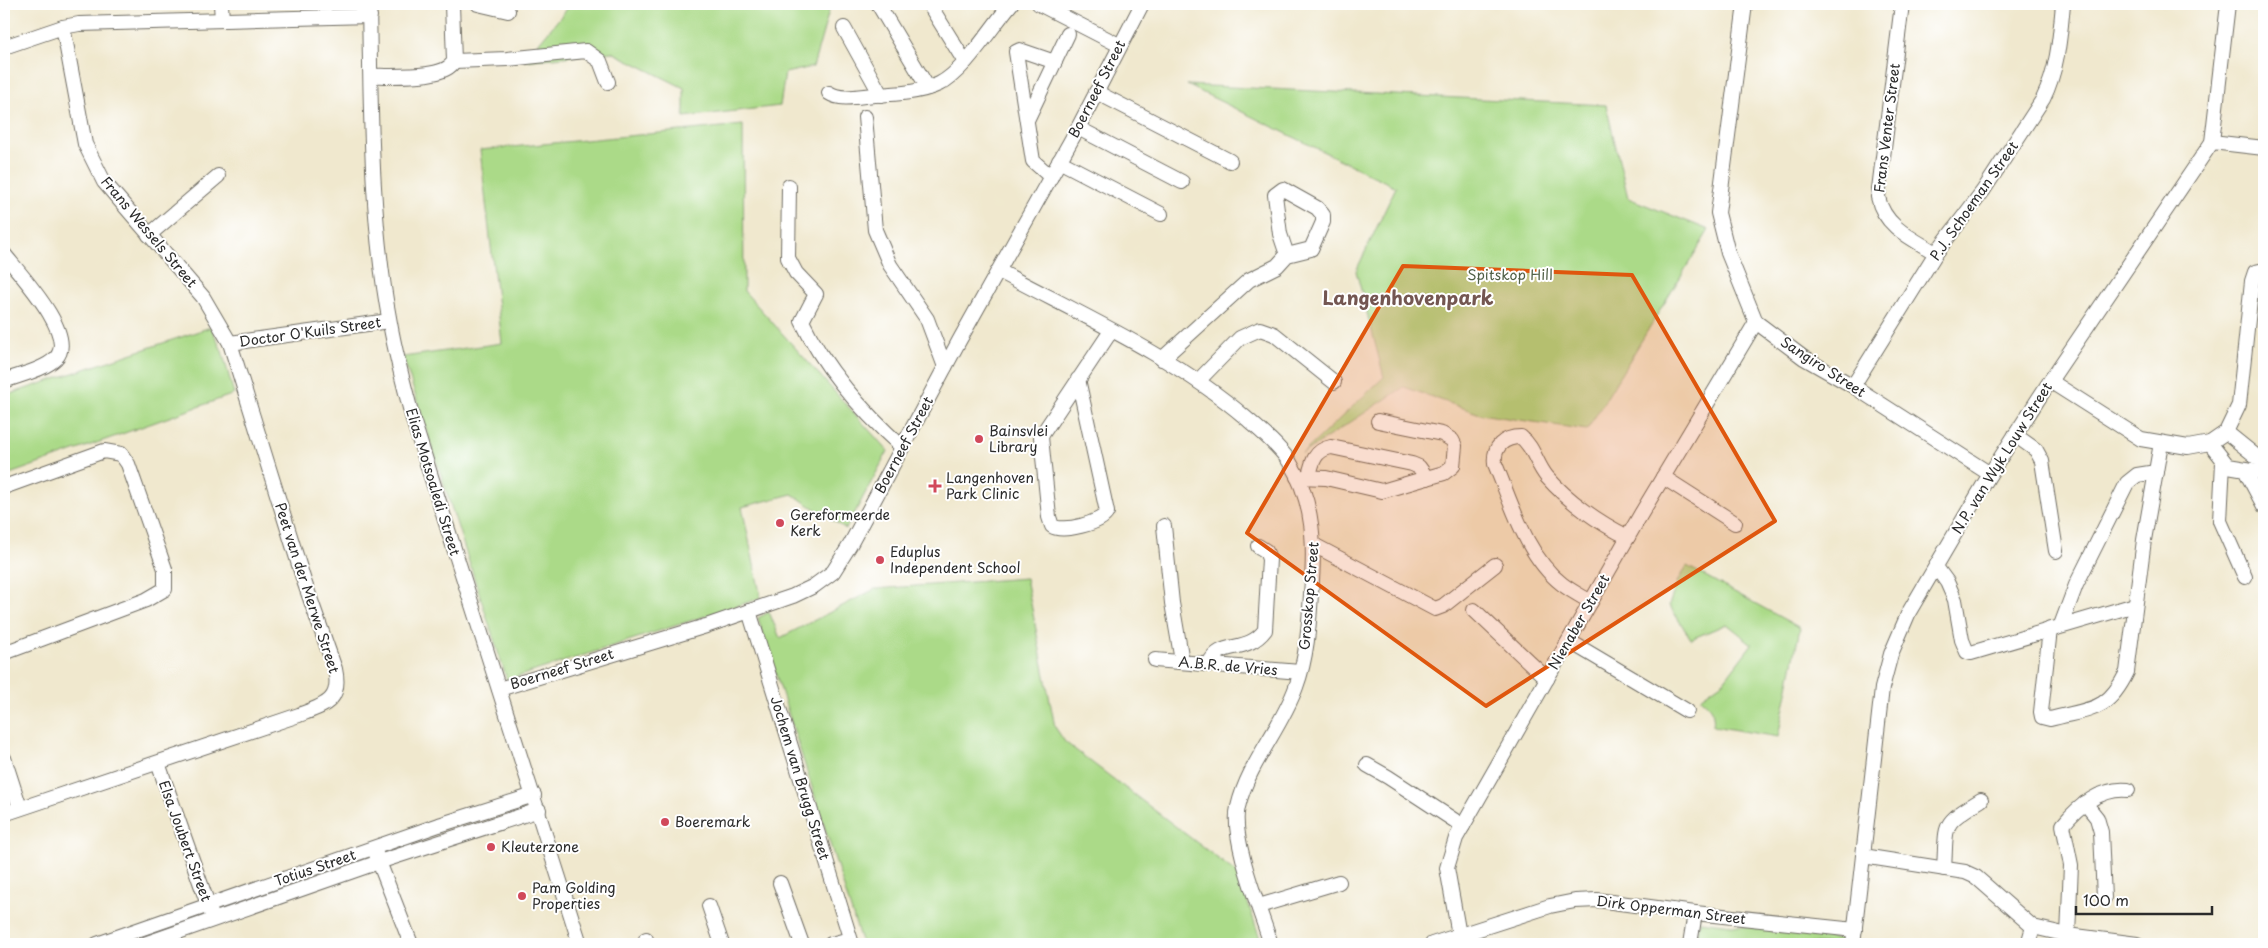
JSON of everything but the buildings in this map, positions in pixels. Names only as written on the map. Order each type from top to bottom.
[{"type":"street","points":[[221,4],[222,20]]},
{"type":"street","points":[[371,76],[436,73],[449,68],[454,61],[452,4]]},
{"type":"street","points":[[478,4],[508,11]]},
{"type":"street","points":[[878,4],[928,88]]},
{"type":"street","points":[[929,4],[965,62]]},
{"type":"street","points":[[829,93],[840,97],[880,95],[928,88],[948,79],[965,62],[1011,4]]},
{"type":"street","points":[[1039,4],[1119,45]]},
{"type":"street","name":"Boerneef Street","points":[[499,689],[749,611],[814,586],[833,572],[1078,128],[1119,45],[1142,4]]},
{"type":"street","points":[[1745,4],[1718,213],[1728,253],[1756,322]]},
{"type":"street","name":"Frans Venter Street","points":[[1902,4],[1878,197],[1883,213],[1889,222],[1936,254]]},
{"type":"street","name":"P.J. Schoeman Street","points":[[1853,386],[1936,254],[1983,191],[2043,99],[2051,84],[2058,56],[2063,4]]},
{"type":"street","name":"N.P. van Wyk Louw Street","points":[[1854,937],[1882,688],[1891,654],[1909,612],[1990,474],[2050,381],[2212,142],[2228,4]]},
{"type":"street","points":[[4,47],[62,27],[79,24],[222,20],[370,10]]},
{"type":"street","name":"Elias Motsoaledi Street","points":[[370,10],[374,186],[389,321],[414,423],[534,794],[580,944]]},
{"type":"street","name":"Frans Wessels Street","points":[[62,27],[89,154],[104,182],[203,297],[230,344]]},
{"type":"street","points":[[844,28],[880,95]]},
{"type":"street","points":[[1027,120],[1068,34]]},
{"type":"street","points":[[1051,176],[1033,161],[1016,52],[1020,50],[1054,62]]},
{"type":"street","points":[[454,61],[507,59],[586,52],[602,65],[608,82]]},
{"type":"street","points":[[1096,92],[1230,161]]},
{"type":"street","points":[[865,117],[875,230],[890,265],[927,319],[945,367]]},
{"type":"street","points":[[1078,128],[1182,182]]},
{"type":"street","points":[[2212,142],[2264,148]]},
{"type":"street","points":[[1059,161],[1161,214]]},
{"type":"street","points":[[149,235],[218,176]]},
{"type":"street","points":[[789,186],[789,262],[796,273],[816,294],[802,320],[852,396],[902,448]]},
{"type":"street","points":[[1162,359],[1249,280],[1276,266],[1288,254],[1306,252],[1311,249],[1323,217],[1317,208],[1282,189],[1275,195],[1280,234],[1288,254]]},
{"type":"street","points":[[4,254],[51,314],[60,334],[61,345],[56,358],[43,366],[4,381]]},
{"type":"street","name":"Grosskop Street","points":[[999,270],[1162,359],[1217,393],[1264,434],[1303,477],[1312,518],[1314,545],[1308,635],[1297,687],[1279,726],[1246,784],[1237,808],[1239,841],[1271,944]]},
{"type":"street","points":[[2050,381],[2141,439],[2188,447],[2210,443],[2226,432],[2239,405],[2253,276],[2258,270],[2264,270]]},
{"type":"street","name":"Doctor O'Kuils Street","points":[[230,344],[389,321]]},
{"type":"street","name":"Sangiro Street","points":[[1756,322],[1804,358],[1853,386],[1990,474]]},
{"type":"street","name":"Nienaber Street","points":[[1459,936],[1447,868],[1450,852],[1628,537],[1756,322]]},
{"type":"street","points":[[1198,381],[1240,338],[1260,329],[1274,334],[1334,382]]},
{"type":"street","points":[[1078,379],[1107,512],[1104,517],[1096,522],[1060,529],[1052,526],[1049,517],[1041,437],[1078,379],[1111,331]]},
{"type":"street","name":"Peet van der Merwe Street","points":[[4,814],[299,716],[323,706],[337,691],[335,669],[304,581],[230,344]]},
{"type":"street","points":[[1378,421],[1442,434],[1452,440],[1456,450],[1453,466],[1448,471],[1426,478],[1382,491],[1303,477],[1318,452],[1330,447],[1412,464],[1419,467],[1426,478]]},
{"type":"street","points":[[2226,432],[2257,457],[2264,458]]},
{"type":"street","points":[[2015,435],[2036,450],[2042,460],[2056,551]]},
{"type":"street","points":[[1591,602],[1561,583],[1548,571],[1532,548],[1522,531],[1495,464],[1494,453],[1497,446],[1506,440],[1521,437],[1530,446],[1541,470],[1562,491],[1607,527],[1628,537]]},
{"type":"street","points":[[2156,472],[2137,475],[2127,483],[2056,627],[2041,712],[2042,717],[2049,720],[2103,705],[2118,692],[2127,672],[2135,605],[2161,443]]},
{"type":"street","points":[[2210,443],[2228,466],[2264,472]]},
{"type":"street","points":[[4,487],[104,452],[121,454],[128,464],[138,490],[165,569],[166,582],[164,589],[146,600],[4,653]]},
{"type":"street","points":[[2223,462],[2220,522],[2245,577]]},
{"type":"street","points":[[2245,470],[2264,506]]},
{"type":"street","points":[[1663,477],[1736,523]]},
{"type":"street","points":[[1164,526],[1172,603],[1182,661]]},
{"type":"street","points":[[1314,545],[1434,609],[1443,606],[1495,565]]},
{"type":"street","points":[[1209,664],[1212,657],[1221,650],[1248,645],[1265,630],[1269,559],[1266,551],[1258,546]]},
{"type":"street","points":[[1936,567],[1951,589],[1962,640],[1967,652],[1977,652],[2135,605]]},
{"type":"street","points":[[1474,610],[1547,678]]},
{"type":"street","name":"Jochem van Brugg Street","points":[[749,611],[851,941]]},
{"type":"street","points":[[1569,641],[1686,710]]},
{"type":"street","name":"A.B.R. de Vries","points":[[1155,660],[1300,672]]},
{"type":"street","points":[[4,758],[20,808]]},
{"type":"street","name":"Elsa Joubert Street","points":[[158,763],[213,920]]},
{"type":"street","points":[[1367,765],[1463,826]]},
{"type":"street","points":[[504,803],[520,791],[527,776]]},
{"type":"street","points":[[2068,935],[2071,865],[2069,848],[2062,828],[2067,820],[2085,803],[2102,794],[2128,790]]},
{"type":"street","name":"Totius Street","points":[[97,944],[534,794]]},
{"type":"street","points":[[1944,869],[1947,825],[1954,816],[1981,800]]},
{"type":"street","points":[[2085,803],[2097,818],[2101,832],[2104,898]]},
{"type":"street","name":"Totius Street","points":[[144,944],[514,816],[539,810]]},
{"type":"street","points":[[514,816],[531,819],[544,828]]},
{"type":"street","points":[[374,848],[411,944]]},
{"type":"street","points":[[1863,856],[1965,872],[1976,877],[2033,927],[2068,935],[2137,944]]},
{"type":"street","points":[[1259,906],[1339,882]]},
{"type":"street","points":[[780,883],[802,944]]},
{"type":"street","name":"Dirk Opperman Street","points":[[1432,944],[1527,913],[1575,901],[1597,900],[1854,937]]},
{"type":"street","points":[[709,906],[722,944]]},
{"type":"street","points":[[1690,944],[1695,913]]},
{"type":"street","points":[[2028,944],[2033,927]]},
{"type":"street","points":[[831,944],[851,941]]},
{"type":"highlighted area","points":[[1403,266],[1632,275],[1775,521],[1486,706],[1247,533]]},
{"type":"green space","points":[[571,4],[831,4],[813,67],[785,73],[780,106],[684,117],[684,88],[612,52],[524,61]]},
{"type":"green space","name":"Spitskop Hill","points":[[1187,85],[1606,105],[1628,198],[1709,230],[1587,430],[1480,414],[1404,387],[1302,454],[1384,377],[1356,271],[1396,187]]},
{"type":"green space","points":[[743,125],[744,291],[888,451],[846,529],[792,494],[742,507],[761,598],[507,680],[403,357],[502,343],[480,150]]},
{"type":"green space","points":[[211,327],[222,351],[234,394],[4,476],[4,396]]},
{"type":"green space","points":[[1687,566],[1800,628],[1778,737],[1713,726],[1711,710],[1700,698],[1724,681],[1752,644],[1727,624],[1691,639],[1669,605],[1678,580]]},
{"type":"green space","points":[[1026,578],[1055,727],[1065,742],[1238,874],[1262,944],[862,944],[758,618],[769,612],[780,638],[875,589]]},
{"type":"green space","points":[[1700,921],[1842,939],[1841,944],[1696,944]]},
{"type":"place","name":"Bainsvlei Library","points":[[979,439]]},
{"type":"place","name":"Langenhoven Park Clinic","points":[[935,486]]},
{"type":"place","name":"Gereformeerde Kerk","points":[[780,523]]},
{"type":"place","name":"Eduplus Independent School","points":[[880,560]]},
{"type":"place","name":"Boeremark","points":[[665,822]]},
{"type":"place","name":"Kleuterzone","points":[[491,847]]},
{"type":"place","name":"Pam Golding Properties","points":[[522,896]]},
{"type":"district","name":"Langenhovenpark","points":[[1408,298]]}]
